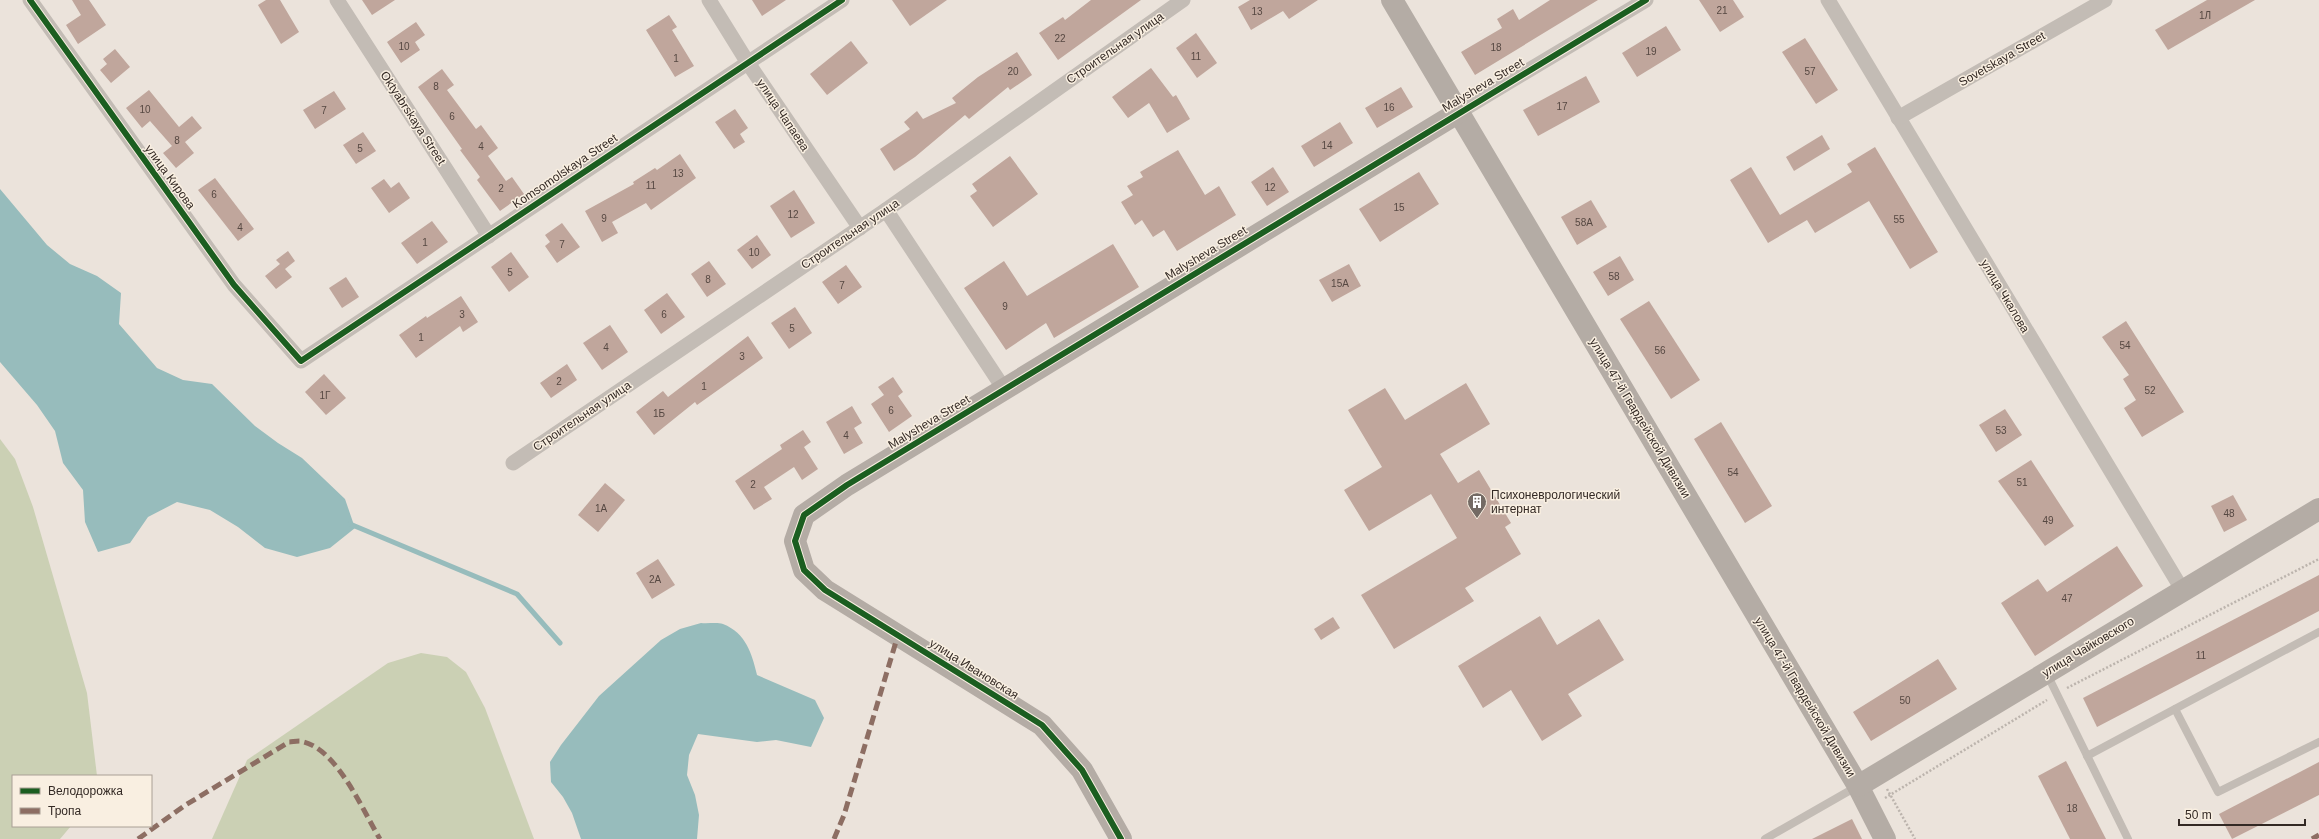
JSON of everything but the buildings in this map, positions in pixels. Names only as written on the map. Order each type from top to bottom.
[{"type":"street","name":"улица Кирова","points":[[30,0],[234,285],[301,361]]},
{"type":"street","name":"Oktyabrskaya Street","points":[[337,0],[489,236]]},
{"type":"street","name":"улица Чапаева","points":[[709,0],[748,62],[860,228]]},
{"type":"street","name":"Komsomolskaya Street","points":[[301,361],[842,0]]},
{"type":"street","name":"Строительная улица","points":[[513,463],[860,228],[1183,0]]},
{"type":"street","name":"улица 47-й Гвардейской Дивизии","points":[[1392,0],[1858,786],[1885,839]]},
{"type":"street","name":"Malysheva Street","points":[[795,541],[804,515],[847,485],[1459,112],[1646,0]]},
{"type":"street","name":"улица Чкалова","points":[[1828,0],[2183,591]]},
{"type":"street","name":"Sovetskaya Street","points":[[1898,118],[2105,0]]},
{"type":"street","points":[[886,210],[1004,389]]},
{"type":"street","name":"улица Чайковского","points":[[1858,786],[1877,773],[2319,509]]},
{"type":"street","name":"улица Ивановская","points":[[795,541],[804,570],[825,590],[1042,725],[1082,770],[1121,839]]},
{"type":"lane","points":[[2087,756],[2319,632]]},
{"type":"lane","points":[[2046,673],[2128,839]]},
{"type":"lane","points":[[2175,710],[2218,792],[2319,742]]},
{"type":"lane","points":[[1765,839],[1858,786]]},
{"type":"path","points":[[1869,808],[2056,694],[2319,559]]},
{"type":"path","points":[[1877,773],[1891,794],[1915,839]]},
{"type":"green space","points":[[0,439],[15,459],[33,507],[87,693],[97,775],[12,775],[12,827],[70,827],[60,839],[0,839]]},
{"type":"green space","points":[[421,653],[447,657],[466,672],[485,708],[534,839],[212,839],[247,760],[388,663]]},
{"type":"water","points":[[0,189],[47,245],[70,264],[97,276],[121,293],[119,324],[157,368],[183,380],[212,384],[255,426],[302,458],[345,499],[355,528],[330,548],[297,557],[265,548],[238,527],[210,510],[177,502],[148,517],[130,543],[98,552],[85,522],[83,490],[63,463],[55,431],[37,405],[0,362]]},
{"type":"water","points":[[701,623],[721,623],[731,628],[747,645],[753,659],[757,675],[815,700],[824,718],[811,747],[776,740],[757,742],[698,734],[689,755],[687,775],[695,795],[699,815],[697,839],[581,839],[572,813],[563,797],[551,782],[550,762],[561,745],[599,696],[661,640],[680,629]]},
{"type":"waterway","points":[[350,524],[517,594],[560,643]]},
{"type":"marked path","points":[[834,839],[844,815],[898,635]]},
{"type":"marked path","points":[[138,839],[184,806],[289,742],[299,741],[316,748],[328,757],[339,769],[380,839]]},
{"type":"marked path","points":[[2312,839],[2319,835]]},
{"type":"cycle path","points":[[30,0],[234,285],[301,361],[842,0]]},
{"type":"cycle path","points":[[1121,839],[1082,770],[1042,725],[825,590],[804,570],[795,541],[804,515],[847,485],[1646,0]]},
{"type":"place","name":"Психоневрологический интернат","points":[[1477,519]]}]
